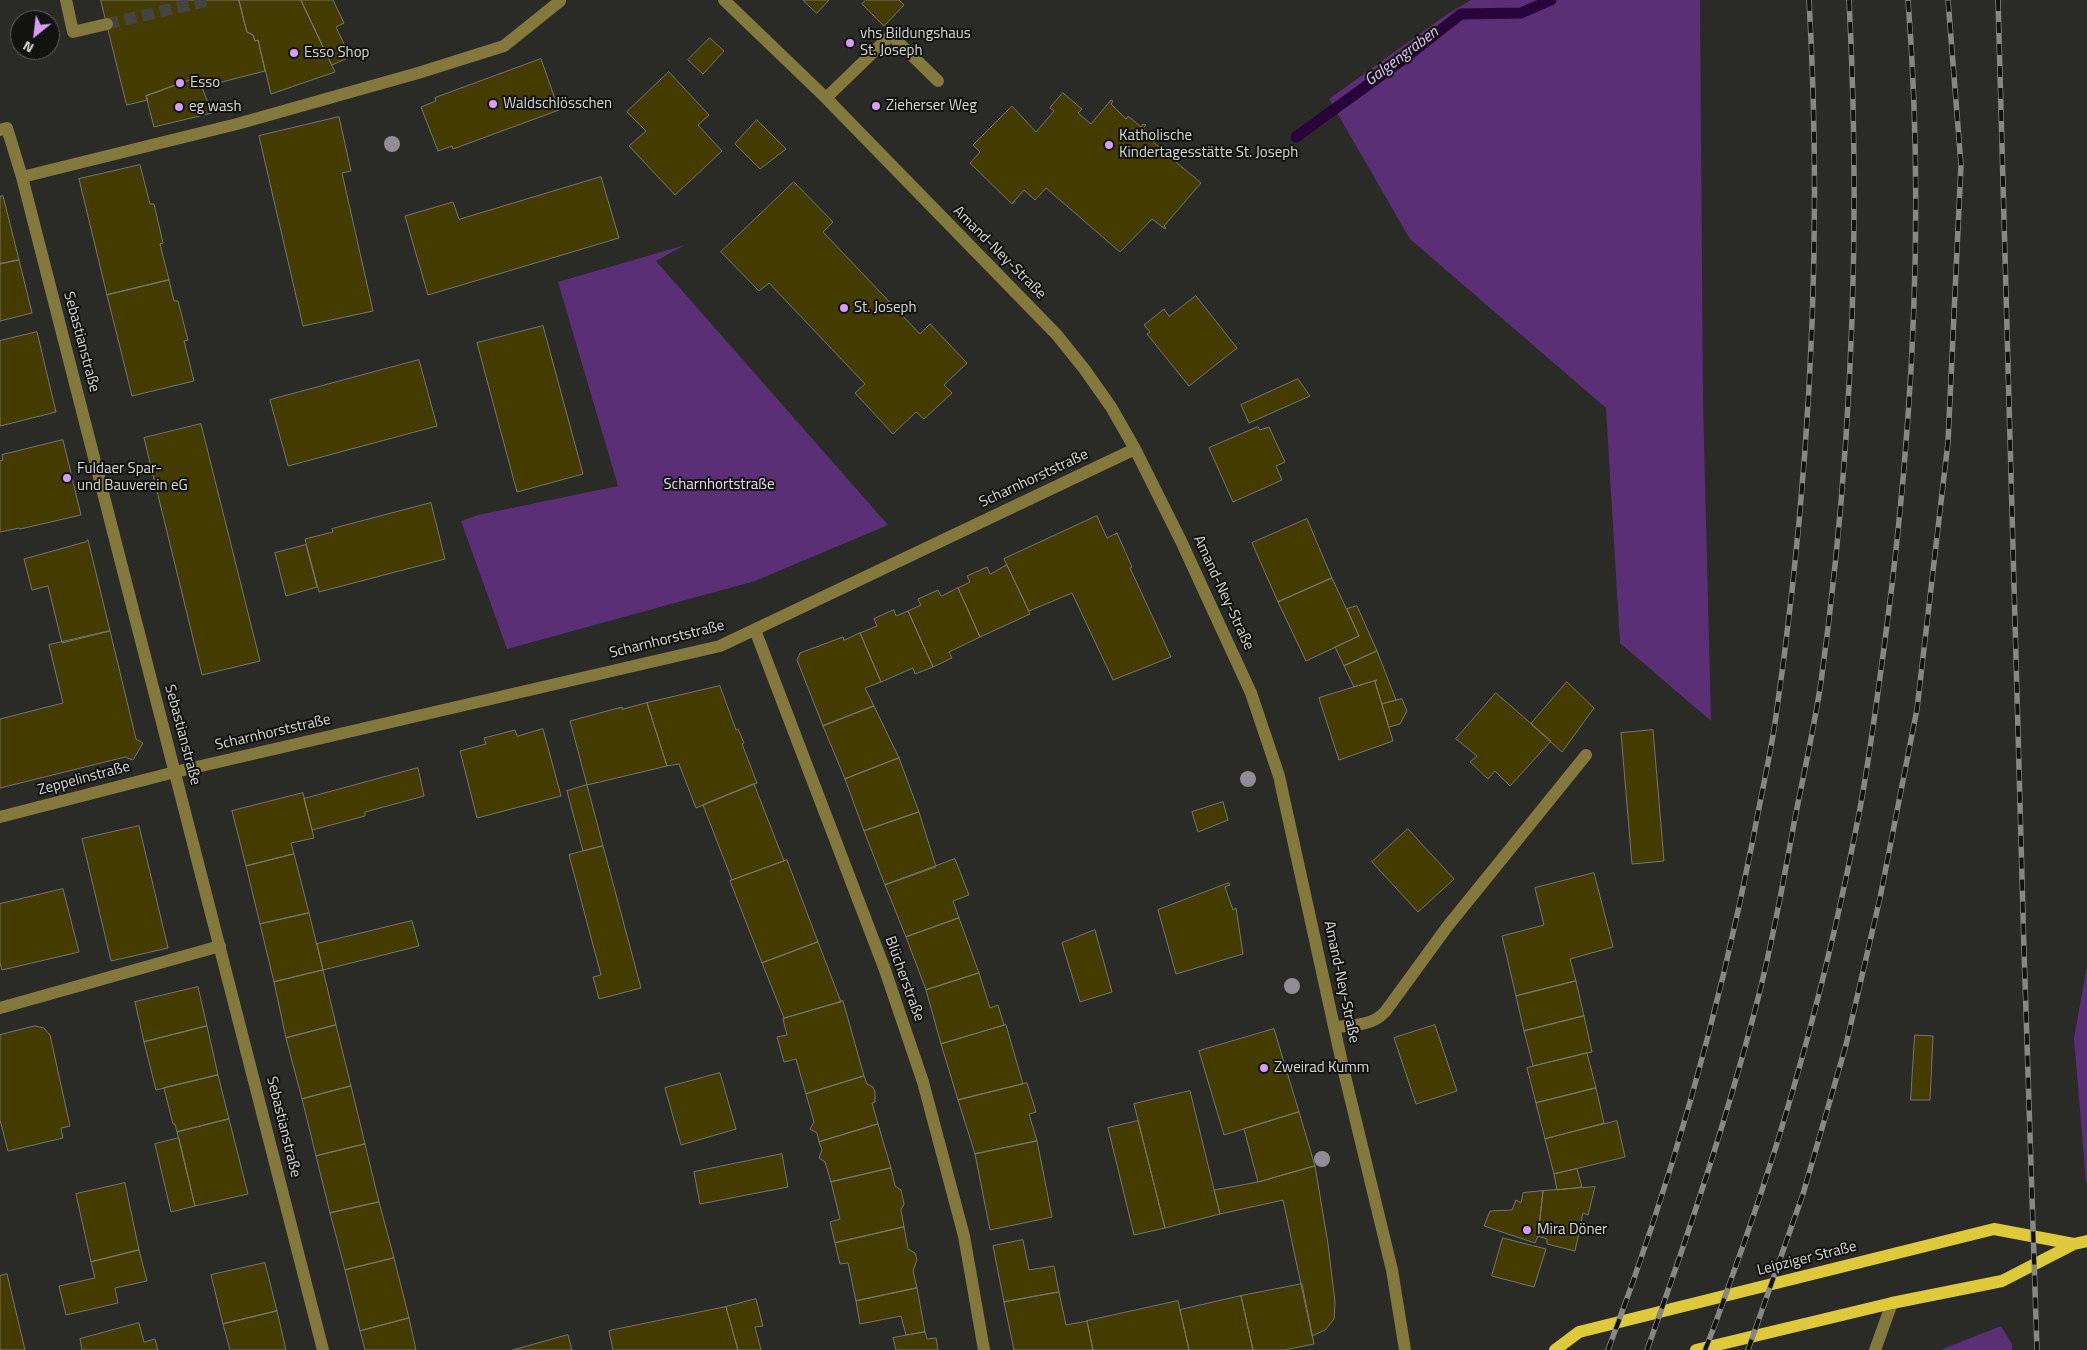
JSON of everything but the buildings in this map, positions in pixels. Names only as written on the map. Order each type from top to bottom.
[{"type":"main road","name":"Leipziger Straße","points":[[1555,1350],[1578,1332],[1994,1229],[2074,1244]]},
{"type":"main road","name":"Leipziger Straße","points":[[1696,1350],[1892,1303],[2002,1281],[2074,1244],[2087,1241]]},
{"type":"street","points":[[66,0],[73,32],[107,24]]},
{"type":"street","name":"Amand-Ney-Straße","points":[[724,0],[826,98],[1057,335],[1112,407],[1135,449],[1181,541],[1251,693],[1279,776],[1334,1027],[1392,1270],[1405,1350]]},
{"type":"street","points":[[22,177],[237,124],[418,73],[504,46],[560,1]]},
{"type":"street","points":[[826,98],[891,35],[938,81]]},
{"type":"street","name":"Sebastianstraße","points":[[4,129],[22,177],[323,1350]]},
{"type":"street","name":"Scharnhorststraße","points":[[176,772],[720,646],[1135,449]]},
{"type":"street","name":"Blücherstraße","points":[[755,630],[885,970],[923,1082],[964,1236],[984,1350]]},
{"type":"street","points":[[1334,1027],[1369,1023],[1378,1019],[1386,1012],[1446,927],[1586,755]]},
{"type":"street","name":"Zeppelinstraße","points":[[0,817],[176,772]]},
{"type":"street","points":[[0,1008],[220,946]]},
{"type":"street","points":[[1875,1350],[1892,1303]]},
{"type":"green space","points":[[1471,0],[1700,0],[1703,402],[1711,721],[1620,643],[1606,408],[1410,239],[1329,99],[1446,15]]},
{"type":"green space","name":"Scharnhortstraße","points":[[685,245],[656,261],[888,525],[755,581],[507,649],[461,521],[478,515],[618,486],[558,282]]},
{"type":"green space","points":[[2087,966],[2087,1182],[2086,1182],[2074,1038]]},
{"type":"green space","points":[[2001,1326],[2012,1344],[2012,1350],[1940,1350]]},
{"type":"waterway","name":"Galgengraben","points":[[1296,137],[1405,58],[1461,14],[1521,13],[1551,0]]},
{"type":"tunnel","points":[[107,24],[210,0]]},
{"type":"railway","points":[[1608,1350],[1673,1161],[1709,1033],[1740,904],[1775,723],[1797,543],[1805,453],[1810,362],[1814,272],[1815,181],[1809,0]]},
{"type":"railway","points":[[1647,1350],[1704,1183],[1754,1014],[1776,917],[1821,682],[1840,512],[1851,342],[1854,171],[1853,85],[1849,0]]},
{"type":"railway","points":[[1705,1350],[1761,1194],[1794,1088],[1835,927],[1869,755],[1894,568],[1909,406],[1916,244],[1916,162],[1908,0]]},
{"type":"railway","points":[[1748,1350],[1803,1194],[1846,1045],[1880,898],[1917,709],[1948,442],[1961,165],[1948,0]]},
{"type":"railway","points":[[1998,0],[2037,1350]]},
{"type":"place","name":"vhs Bildungshaus St. Joseph","points":[[850,43]]},
{"type":"place","name":"Esso Shop","points":[[294,53]]},
{"type":"place","name":"Esso","points":[[180,83]]},
{"type":"place","name":"Waldschlösschen","points":[[493,104]]},
{"type":"place","name":"Zieherser Weg","points":[[876,106]]},
{"type":"place","name":"eg wash","points":[[179,107]]},
{"type":"place","name":"Katholische Kindertagesstätte St. Joseph","points":[[1109,145]]},
{"type":"place","name":"St. Joseph","points":[[844,308]]},
{"type":"place","name":"Fuldaer Spar- und Bauverein eG","points":[[67,478]]},
{"type":"place","name":"Zweirad Kumm","points":[[1264,1068]]},
{"type":"place","name":"Mira Döner","points":[[1527,1230]]}]
